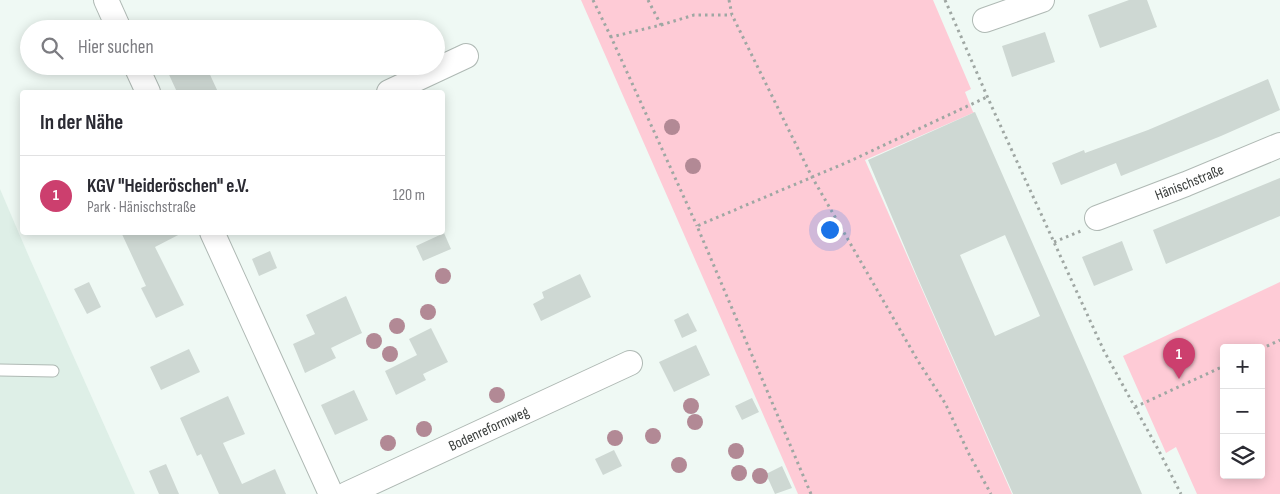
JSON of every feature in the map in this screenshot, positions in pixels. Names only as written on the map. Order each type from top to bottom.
[{"type":"street","points":[[106,0],[115,20]]},
{"type":"street","points":[[985,20],[1042,0]]},
{"type":"street","points":[[445,66],[466,56]]},
{"type":"street","points":[[140,75],[147,90]]},
{"type":"street","points":[[393,90],[425,75]]},
{"type":"street","name":"Hänischstraße","points":[[1098,218],[1186,184],[1280,144]]},
{"type":"street","points":[[213,235],[331,494]]},
{"type":"street","name":"Bodenreformweg","points":[[347,494],[630,363]]},
{"type":"lane","points":[[0,370],[53,371]]},
{"type":"path","points":[[593,0],[697,226],[811,494]]},
{"type":"path","points":[[648,0],[661,25]]},
{"type":"path","points":[[729,0],[732,15],[812,177],[918,361],[945,403],[969,454],[991,494]]},
{"type":"path","points":[[944,0],[1104,351],[1181,494]]},
{"type":"path","points":[[611,37],[694,15],[732,15]]},
{"type":"path","points":[[697,226],[812,177],[987,97]]},
{"type":"path","points":[[1054,242],[1083,230],[1098,218]]},
{"type":"path","points":[[1265,347],[1280,340]]},
{"type":"path","points":[[1135,407],[1220,368]]},
{"type":"shaded area","points":[[581,0],[933,0],[971,89],[965,92],[973,112],[975,112],[865,160],[1012,494],[798,494]]},
{"type":"shaded area","points":[[0,189],[30,259],[135,494],[0,494]]},
{"type":"shaded area","points":[[1280,282],[1280,494],[1197,494],[1176,447],[1166,453],[1123,356]]},
{"type":"building","points":[[1129,0],[1147,0],[1157,27],[1100,48],[1088,15]]},
{"type":"building","points":[[1045,32],[1055,62],[1012,77],[1002,46]]},
{"type":"building","points":[[169,75],[210,75],[217,90],[176,90]]},
{"type":"building","points":[[1268,79],[1280,110],[1121,176],[1116,163],[1061,185],[1052,163],[1084,150],[1085,153],[1148,130]]},
{"type":"building","points":[[975,112],[1142,494],[1013,494],[868,160]],"holes":[[[1005,235],[1040,316],[995,336],[960,255]]]},
{"type":"building","points":[[1280,178],[1280,216],[1166,264],[1153,230]]},
{"type":"building","points":[[122,235],[178,235],[155,247],[184,305],[156,318],[141,288],[146,286]]},
{"type":"building","points":[[440,235],[445,235],[451,249],[423,261],[416,246]]},
{"type":"building","points":[[1122,241],[1133,270],[1094,286],[1082,257]]},
{"type":"building","points":[[270,251],[277,268],[259,276],[252,259]]},
{"type":"building","points":[[580,274],[591,297],[541,321],[533,304],[544,298],[542,292]]},
{"type":"building","points":[[89,282],[101,307],[87,314],[74,289]]},
{"type":"building","points":[[346,296],[362,333],[331,348],[336,358],[305,373],[293,344],[315,334],[306,315]]},
{"type":"building","points":[[688,313],[697,331],[682,338],[674,320]]},
{"type":"building","points":[[431,328],[448,362],[423,374],[426,380],[396,395],[385,371],[417,355],[409,339]]},
{"type":"building","points":[[696,345],[710,375],[674,392],[659,362]]},
{"type":"building","points":[[189,349],[200,372],[161,390],[150,367]]},
{"type":"building","points":[[354,390],[368,420],[335,435],[321,405]]},
{"type":"building","points":[[228,396],[245,434],[223,443],[242,484],[275,469],[286,494],[219,494],[201,454],[197,456],[180,418]]},
{"type":"building","points":[[752,398],[759,412],[742,420],[735,406]]},
{"type":"building","points":[[614,450],[622,466],[603,475],[595,459]]},
{"type":"building","points":[[166,464],[179,494],[159,494],[149,471]]},
{"type":"building","points":[[782,466],[792,488],[775,494],[766,474]]},
{"type":"place","name":"KGV \"Heideröschen\" e.V.","points":[[1179,379]]}]
